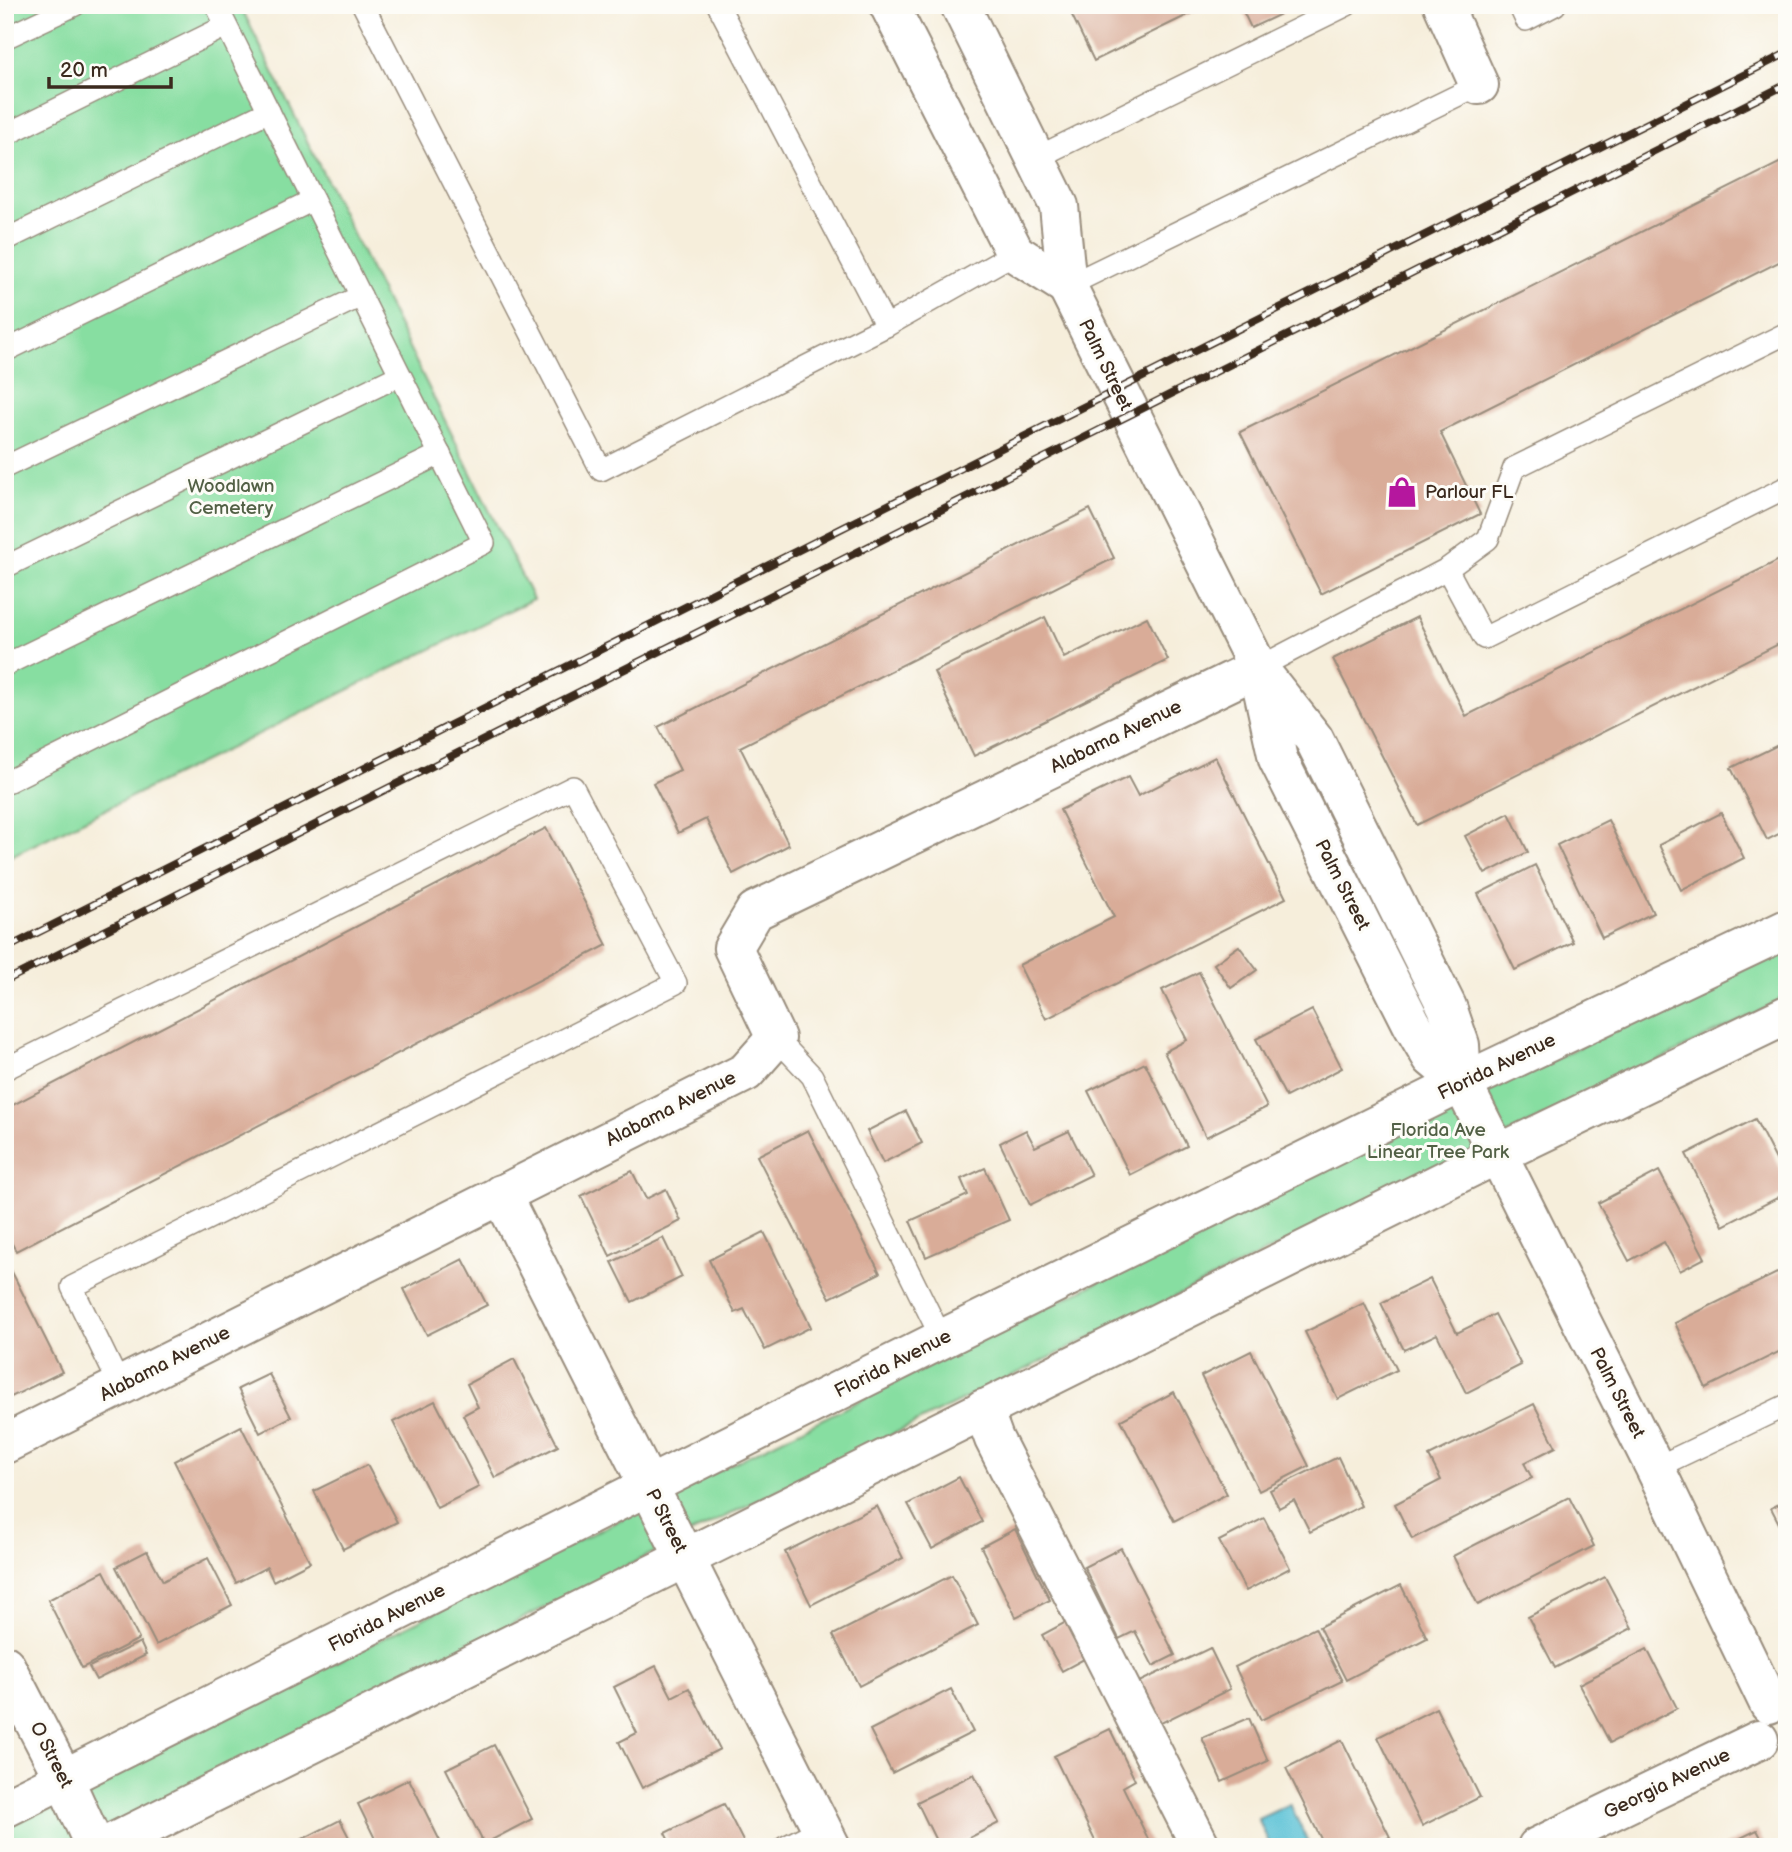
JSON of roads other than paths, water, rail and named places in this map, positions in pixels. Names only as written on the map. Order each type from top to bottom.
[{"type":"street","points":[[889,5],[1015,253],[1067,286]]},
{"type":"street","name":"Palm Street","points":[[960,5],[1059,206],[1067,286],[1258,668],[1314,739],[1447,1007],[1460,1045],[1462,1083],[1655,1468],[1776,1724]]},
{"type":"street","points":[[1443,5],[1479,85]]},
{"type":"street","name":"Alabama Avenue","points":[[5,1444],[746,1072],[776,1038],[733,948],[755,911],[1258,668]]},
{"type":"street","name":"Florida Avenue","points":[[5,1808],[942,1339],[1462,1083],[1787,929]]},
{"type":"street","points":[[104,1847],[982,1409],[1498,1154],[1787,1015]]},
{"type":"street","name":"P Street","points":[[501,1194],[827,1837]]},
{"type":"street","points":[[982,1409],[994,1439],[1201,1847]]},
{"type":"street","name":"O Street","points":[[5,1665],[96,1847]]},
{"type":"street","name":"Georgia Avenue","points":[[1537,1847],[1776,1724]]},
{"type":"lane","points":[[5,38],[75,5]]},
{"type":"lane","points":[[5,783],[484,543],[216,5]]},
{"type":"lane","points":[[363,5],[601,470],[886,326],[1015,253]]},
{"type":"lane","points":[[718,5],[886,326]]},
{"type":"lane","points":[[1036,158],[1348,5]]},
{"type":"lane","points":[[1519,5],[1526,20],[1555,5]]},
{"type":"lane","points":[[5,135],[226,26]]},
{"type":"lane","points":[[1067,286],[1479,85]]},
{"type":"lane","points":[[5,240],[269,111]]},
{"type":"lane","points":[[5,351],[313,200]]},
{"type":"lane","points":[[5,467],[361,296]]},
{"type":"lane","points":[[1258,668],[1447,569],[1488,539],[1514,468],[1787,333]]},
{"type":"lane","points":[[5,567],[400,375]]},
{"type":"lane","points":[[5,666],[440,454]]},
{"type":"lane","points":[[1447,569],[1484,638],[1787,487]]},
{"type":"lane","points":[[5,1069],[573,787],[676,983],[72,1287],[120,1386]]},
{"type":"lane","points":[[776,1038],[812,1076],[942,1339]]},
{"type":"lane","points":[[1655,1468],[1787,1405]]},
{"type":"lane","points":[[785,1847],[827,1837]]},
{"type":"water","points":[[1290,1804],[1310,1847],[1271,1847],[1258,1819]]},
{"type":"railway","points":[[5,949],[1787,53]]},
{"type":"railway","points":[[5,981],[1787,84]]},
{"type":"place","name":"Parlour FL","points":[[1402,492]]},
{"type":"park label","name":"Woodlawn Cemetery","points":[[231,497]]},
{"type":"park label","name":"Florida Ave Linear Tree Park","points":[[1438,1141]]}]
